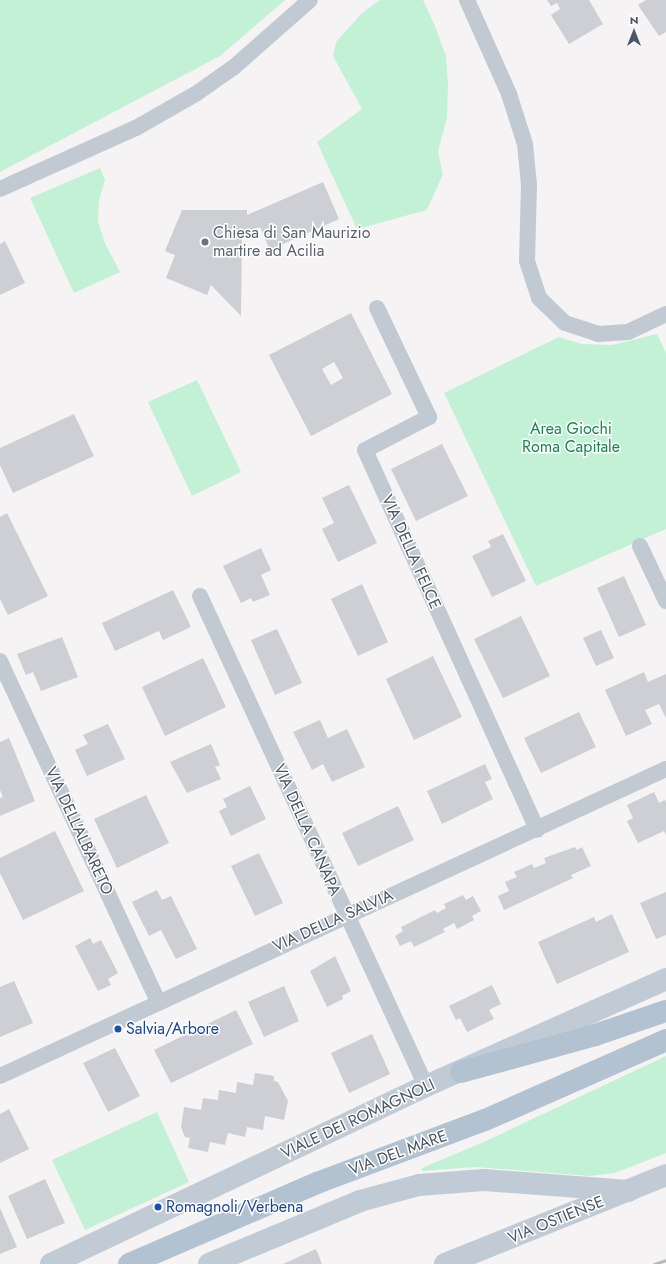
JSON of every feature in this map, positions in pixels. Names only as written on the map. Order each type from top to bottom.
[{"type":"main road","name":"VIALE DEI ROMAGNOLI","points":[[51,1264],[426,1086],[461,1072],[666,979]]},
{"type":"main road","points":[[461,1072],[588,1037],[666,1011]]},
{"type":"main road","name":"VIA DEL MARE","points":[[129,1264],[317,1183],[492,1117],[666,1040]]},
{"type":"main road","name":"VIA OSTIENSE","points":[[445,1264],[666,1175]]},
{"type":"main road","points":[[210,1264],[360,1201],[419,1185],[484,1180],[629,1191]]},
{"type":"street","points":[[0,190],[129,131],[197,93],[234,67],[310,0]]},
{"type":"street","points":[[467,0],[510,94],[525,144],[529,186],[526,261],[539,298],[565,323],[598,334],[628,332],[666,314]]},
{"type":"street","name":"VIA DELLA FELCE","points":[[377,308],[429,417],[365,450],[537,830]]},
{"type":"street","points":[[640,546],[666,601]]},
{"type":"street","name":"VIA DELLA CANAPA","points":[[200,596],[426,1086]]},
{"type":"street","name":"VIA DELL'ALBARETO","points":[[0,661],[158,1001]]},
{"type":"street","name":"VIA DELLA SALVIA","points":[[0,1076],[158,1001],[537,830],[666,769]]},
{"type":"green space","points":[[0,0],[285,0],[220,56],[0,172]]},
{"type":"green space","points":[[380,0],[423,0],[435,26],[446,56],[448,84],[447,118],[438,152],[443,174],[427,210],[357,229],[317,142],[362,109],[333,56],[336,42],[362,13]]},
{"type":"green space","points":[[100,168],[105,180],[99,200],[98,221],[104,241],[120,272],[74,293],[30,198]]},
{"type":"green space","name":"Area Giochi Roma Capitale","points":[[657,334],[666,353],[666,529],[536,586],[444,393],[559,337],[582,344],[612,345]]},
{"type":"green space","points":[[197,380],[241,472],[192,496],[148,402]]},
{"type":"green space","points":[[666,1056],[666,1153],[615,1173],[590,1176],[476,1167],[422,1171],[422,1168],[486,1141]]},
{"type":"green space","points":[[157,1112],[189,1182],[85,1230],[52,1160]]},
{"type":"building","points":[[547,0],[589,0],[603,24],[569,44],[551,15],[560,9],[557,3],[551,6]]},
{"type":"building","points":[[646,0],[666,0],[666,32],[659,36],[638,5]]},
{"type":"building","name":"Chiesa di San Maurizio martire ad Acilia","points":[[323,182],[339,219],[270,250],[260,227],[242,234],[241,316],[211,285],[207,295],[166,278],[175,255],[165,251],[182,210],[247,210],[247,215]]},
{"type":"building","points":[[5,241],[25,283],[0,295],[0,244]]},
{"type":"building","points":[[351,313],[392,394],[311,436],[269,355]],"holes":[[[334,362],[343,378],[331,385],[322,369]]]},
{"type":"building","points":[[74,414],[94,456],[13,493],[0,465],[0,448]]},
{"type":"building","points":[[442,444],[468,496],[416,521],[391,469]]},
{"type":"building","points":[[349,485],[377,543],[338,562],[322,529],[334,523],[322,498]]},
{"type":"building","points":[[7,513],[48,596],[8,615],[0,599],[0,517]]},
{"type":"building","points":[[503,534],[526,581],[492,597],[472,556],[491,547],[488,541]]},
{"type":"building","points":[[261,548],[271,570],[261,575],[270,595],[253,602],[251,598],[241,603],[223,566]]},
{"type":"building","points":[[624,576],[646,625],[619,637],[597,588]]},
{"type":"building","points":[[362,584],[388,642],[358,656],[331,599]]},
{"type":"building","points":[[173,590],[191,627],[163,640],[159,631],[115,651],[102,623]]},
{"type":"building","points":[[521,616],[550,676],[503,698],[474,639]]},
{"type":"building","points":[[277,629],[302,683],[275,695],[251,640]]},
{"type":"building","points":[[601,630],[614,658],[596,666],[583,638]]},
{"type":"building","points":[[62,637],[78,677],[41,691],[33,672],[26,675],[17,654]]},
{"type":"building","points":[[433,656],[462,717],[414,740],[386,679]]},
{"type":"building","points":[[203,658],[226,707],[165,736],[142,687]]},
{"type":"building","points":[[644,672],[648,682],[666,674],[666,718],[659,704],[645,710],[652,724],[626,736],[605,690]]},
{"type":"building","points":[[579,712],[596,747],[541,773],[524,738]]},
{"type":"building","points":[[320,720],[328,738],[347,729],[365,767],[332,782],[323,764],[312,770],[293,732]]},
{"type":"building","points":[[108,724],[125,759],[87,776],[75,750],[88,744],[83,735]]},
{"type":"building","points":[[9,738],[35,801],[0,816],[0,798],[3,797],[0,790],[0,742]]},
{"type":"building","points":[[211,744],[220,765],[215,767],[221,779],[187,793],[170,762]]},
{"type":"building","points":[[485,764],[492,779],[485,782],[493,799],[442,824],[427,791]]},
{"type":"building","points":[[250,786],[266,819],[231,836],[219,811],[227,807],[223,799]]},
{"type":"building","points":[[654,792],[659,803],[665,800],[666,803],[666,835],[664,831],[638,843],[627,821],[633,818],[627,805]]},
{"type":"building","points":[[146,795],[169,843],[117,868],[94,819]]},
{"type":"building","points":[[398,806],[414,840],[358,866],[342,833]]},
{"type":"building","points":[[55,831],[84,891],[23,920],[0,873],[0,858]]},
{"type":"building","points":[[575,847],[577,850],[582,847],[591,866],[571,875],[573,878],[504,910],[498,896],[509,891],[505,882],[517,877],[514,872],[532,864],[534,868],[546,863],[544,858]]},
{"type":"building","points":[[259,853],[283,903],[255,916],[231,866]]},
{"type":"building","points":[[157,890],[162,900],[171,896],[197,949],[176,959],[161,930],[149,936],[132,902]]},
{"type":"building","points":[[666,892],[666,935],[656,939],[640,903]]},
{"type":"building","points":[[463,895],[466,900],[473,896],[481,911],[472,916],[474,920],[457,929],[454,923],[443,929],[445,932],[414,947],[411,941],[400,946],[395,936],[403,931],[401,927],[435,910],[437,913],[446,908],[444,904]]},
{"type":"building","points":[[612,914],[629,952],[557,984],[538,942],[594,917],[596,922]]},
{"type":"building","points":[[90,938],[93,944],[101,940],[118,973],[108,979],[111,985],[98,991],[75,946]]},
{"type":"building","points":[[335,956],[351,991],[342,996],[343,999],[327,1007],[310,971]]},
{"type":"building","points":[[14,981],[33,1023],[0,1037],[0,987]]},
{"type":"building","points":[[492,985],[501,1004],[489,1010],[494,1019],[467,1032],[460,1018],[456,1020],[449,1006]]},
{"type":"building","points":[[284,986],[299,1021],[264,1037],[248,1002]]},
{"type":"building","points":[[236,1010],[253,1044],[171,1083],[154,1050]]},
{"type":"building","points":[[372,1034],[390,1074],[349,1093],[331,1053]]},
{"type":"building","points":[[115,1048],[140,1096],[108,1112],[83,1063]]},
{"type":"building","points":[[255,1073],[274,1076],[274,1081],[278,1082],[288,1101],[284,1120],[265,1116],[263,1130],[247,1127],[245,1137],[228,1133],[225,1145],[210,1142],[208,1152],[188,1148],[190,1138],[185,1137],[181,1127],[184,1107],[201,1110],[203,1098],[218,1100],[219,1090],[236,1093],[237,1082],[253,1085]]},
{"type":"building","points":[[9,1109],[29,1149],[0,1163],[0,1114]]},
{"type":"building","points":[[45,1179],[65,1223],[27,1239],[8,1196]]},
{"type":"building","points":[[0,1208],[17,1247],[0,1254]]},
{"type":"building","points":[[316,1249],[322,1264],[283,1264]]},
{"type":"railway","points":[[654,1264],[666,1260]]},
{"type":"place","name":"Chiesa di San Maurizio martire ad Acilia","points":[[205,242]]},
{"type":"place","name":"Salvia/Arbore","points":[[118,1029]]},
{"type":"place","name":"Romagnoli/Verbena","points":[[158,1207]]}]
